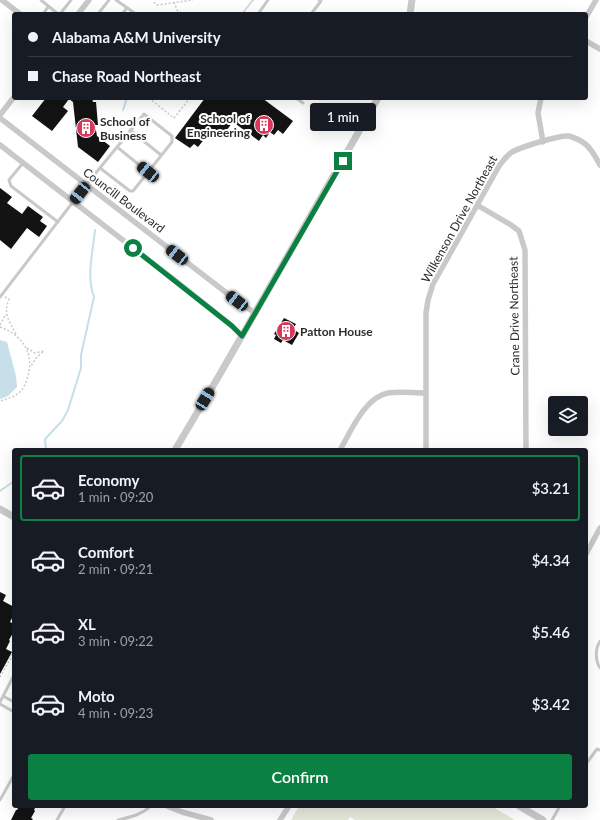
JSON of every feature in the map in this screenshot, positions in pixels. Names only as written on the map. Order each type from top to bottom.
[{"type":"street","points":[[2,0],[17,12]]},
{"type":"street","points":[[80,12],[89,0]]},
{"type":"street","points":[[410,12],[412,0]]},
{"type":"street","points":[[588,14],[596,0]]},
{"type":"street","points":[[588,42],[600,49]]},
{"type":"street","points":[[0,117],[12,100]]},
{"type":"street","points":[[176,448],[377,100]]},
{"type":"street","points":[[540,100],[538,113],[542,142]]},
{"type":"street","name":"Councill Boulevard","points":[[0,117],[86,185],[237,301],[255,313]]},
{"type":"street","name":"Wilkenson Drive Northeast","points":[[426,448],[426,313],[428,300],[433,284],[499,166],[513,151],[526,146],[568,136],[576,138],[590,149],[600,165]]},
{"type":"street","points":[[0,145],[183,287],[232,326],[242,336]]},
{"type":"street","name":"Crane Drive Northeast","points":[[477,205],[511,225],[519,232],[525,250],[526,448]]},
{"type":"street","points":[[341,448],[368,405],[377,397],[387,393],[425,393]]},
{"type":"street","points":[[0,509],[12,516]]},
{"type":"street","points":[[588,550],[600,528]]},
{"type":"street","points":[[172,808],[211,820]]},
{"type":"street","points":[[280,820],[288,808]]},
{"type":"street","points":[[522,808],[543,820]]},
{"type":"lane","points":[[41,0],[56,12]]},
{"type":"lane","points":[[61,12],[71,0]]},
{"type":"lane","points":[[100,12],[109,0]]},
{"type":"lane","points":[[116,0],[133,12]]},
{"type":"lane","points":[[259,12],[268,0]]},
{"type":"lane","points":[[313,12],[321,1],[319,0]]},
{"type":"lane","points":[[44,12],[48,7]]},
{"type":"lane","points":[[124,12],[127,8]]},
{"type":"lane","points":[[299,100],[303,103]]},
{"type":"lane","points":[[1,295],[86,185],[144,114],[172,136],[172,142],[132,192],[100,168]]},
{"type":"lane","points":[[130,130],[162,155]]},
{"type":"lane","points":[[117,147],[148,172]]},
{"type":"lane","points":[[23,163],[9,180],[11,186],[58,222]]},
{"type":"lane","points":[[600,641],[596,652],[598,666],[600,668]]},
{"type":"lane","points":[[12,679],[0,703],[12,711]]},
{"type":"lane","points":[[3,696],[12,701]]},
{"type":"lane","points":[[588,761],[597,749],[600,750]]},
{"type":"lane","points":[[0,800],[12,779]]},
{"type":"lane","points":[[57,820],[64,808]]},
{"type":"lane","points":[[118,820],[139,814],[148,808]]},
{"type":"lane","points":[[552,820],[559,808]]},
{"type":"path","points":[[154,2],[157,4],[192,0]]},
{"type":"path","points":[[174,2],[177,10],[180,12]]},
{"type":"path","points":[[152,100],[174,118],[188,100]]},
{"type":"path","points":[[1,295],[9,299],[6,314],[0,326],[16,334]]},
{"type":"path","points":[[0,401],[16,395],[26,384],[30,358],[26,347],[16,334],[6,314]]},
{"type":"path","points":[[26,347],[35,352],[44,351],[34,360],[29,370]]},
{"type":"path","points":[[0,677],[12,656]]},
{"type":"shaded area","points":[[298,808],[494,808],[515,820],[355,820],[350,817],[348,820],[291,820]]},
{"type":"water","points":[[0,340],[7,342],[16,376],[17,387],[8,396],[0,399]]},
{"type":"building","name":"School of Business","points":[[44,100],[68,100],[63,107],[68,111],[52,131],[32,116]]},
{"type":"building","name":"School of Business","points":[[70,100],[92,100],[93,102],[96,102],[98,125],[95,125],[97,136],[110,146],[98,162],[78,147],[73,102]]},
{"type":"building","name":"School of Engineering","points":[[204,100],[265,100],[293,121],[283,134],[278,130],[274,135],[270,132],[266,138],[263,135],[259,141],[233,122],[223,133],[215,132],[210,128],[204,136],[206,137],[198,147],[194,144],[190,148],[175,138]]},
{"type":"building","points":[[0,188],[12,197],[7,203],[22,214],[28,206],[43,217],[40,221],[47,226],[39,237],[27,228],[11,249],[0,240]]},
{"type":"building","name":"Patton House","points":[[284,318],[296,324],[293,329],[299,333],[292,345],[283,340],[281,343],[274,339],[276,335],[274,334]]},
{"type":"building","points":[[0,592],[6,595],[3,601],[12,606],[12,618],[10,622],[12,623],[12,635],[6,649],[12,652],[0,674]]},
{"type":"building","points":[[18,808],[35,808],[31,818],[33,819],[11,820]]},
{"type":"waterway","points":[[244,12],[253,0]]},
{"type":"waterway","points":[[123,110],[126,100]]},
{"type":"waterway","points":[[46,448],[45,439],[62,421],[68,410],[81,368],[81,355],[94,297],[90,281],[90,272],[95,230]]},
{"type":"waterway","points":[[0,491],[12,482]]},
{"type":"place","name":"School of Engineering","points":[[264,125]]},
{"type":"place","name":"School of Business","points":[[86,128]]},
{"type":"place","name":"Patton House","points":[[286,331]]},
{"type":"route","points":[[133,248],[232,326],[242,336],[343,161]]}]
